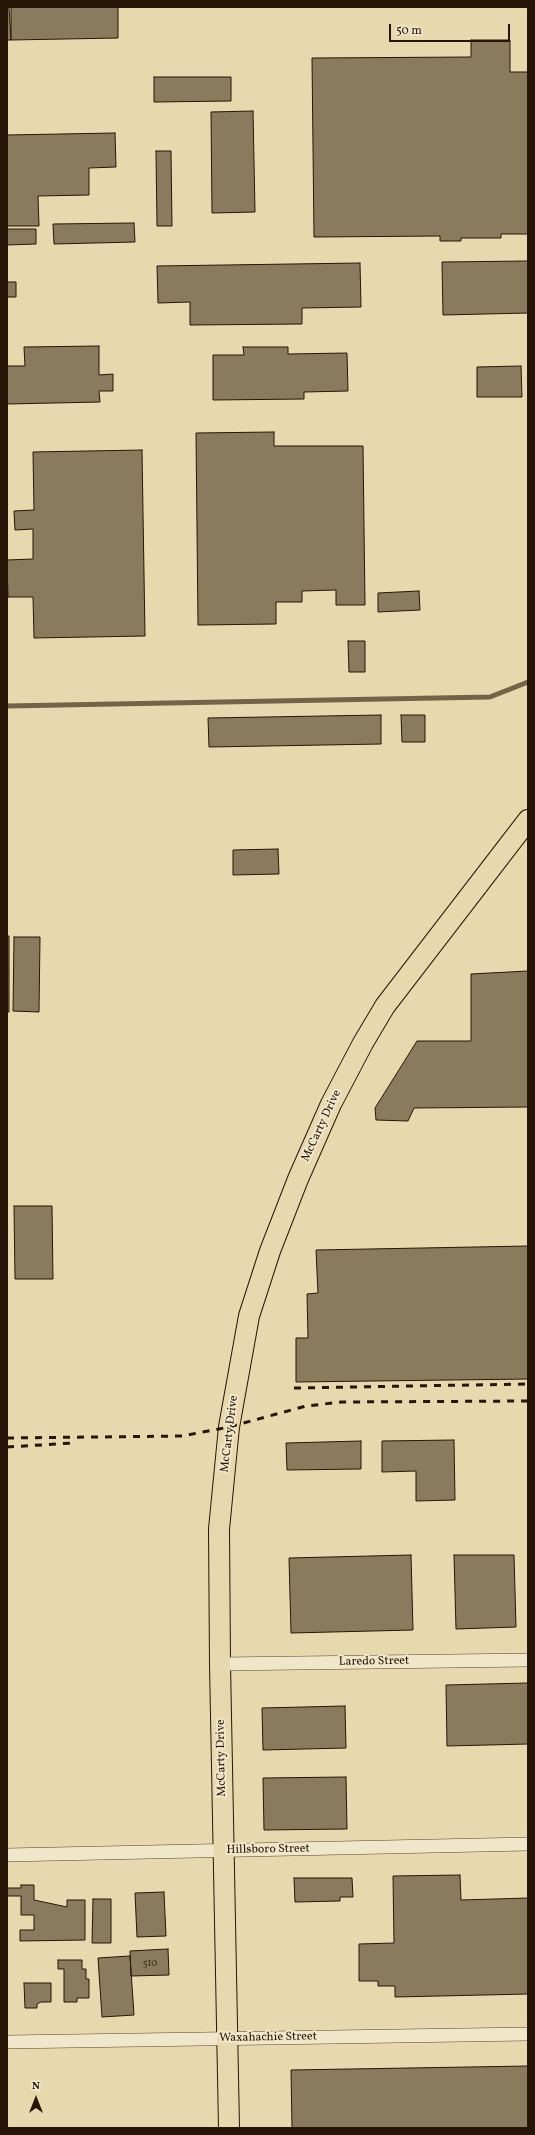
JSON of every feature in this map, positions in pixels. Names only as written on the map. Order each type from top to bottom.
[{"type":"main road","name":"McCarty Drive","points":[[230,2128],[220,1664],[220,1529],[229,1427],[248,1316],[270,1251],[298,1179],[328,1110],[363,1043],[385,1006],[528,820]]},
{"type":"street","name":"Laredo Street","points":[[220,1664],[528,1660]]},
{"type":"street","name":"Hillsboro Street","points":[[7,1855],[528,1844]]},
{"type":"street","name":"Waxahachie Street","points":[[7,2042],[528,2034]]},
{"type":"building","points":[[7,7],[9,7],[11,40],[7,40]]},
{"type":"building","points":[[11,7],[118,7],[118,38],[11,40]]},
{"type":"building","points":[[471,40],[510,40],[510,72],[528,72],[528,234],[501,234],[501,238],[461,238],[461,241],[440,241],[440,236],[314,237],[312,58],[471,57]]},
{"type":"building","points":[[154,77],[231,77],[231,101],[154,102]]},
{"type":"building","points":[[253,111],[255,212],[212,213],[211,112]]},
{"type":"building","points":[[115,133],[116,167],[89,168],[89,195],[38,196],[39,226],[7,226],[7,135]]},
{"type":"building","points":[[156,151],[171,151],[172,226],[157,226]]},
{"type":"building","points":[[134,223],[135,242],[54,244],[53,224]]},
{"type":"building","points":[[7,229],[36,229],[36,244],[7,245]]},
{"type":"building","points":[[528,261],[528,313],[443,315],[442,262]]},
{"type":"building","points":[[360,263],[361,307],[302,308],[302,324],[190,325],[190,302],[158,303],[157,266]]},
{"type":"building","points":[[7,282],[16,282],[16,297],[7,297]]},
{"type":"building","points":[[99,346],[99,375],[113,374],[113,391],[99,391],[100,402],[7,404],[7,366],[25,366],[24,347]]},
{"type":"building","points":[[243,347],[288,347],[288,354],[347,353],[348,391],[304,392],[304,399],[213,400],[213,355],[244,355]]},
{"type":"building","points":[[521,366],[522,397],[477,397],[477,367]]},
{"type":"building","points":[[274,432],[274,446],[363,446],[365,605],[336,605],[336,590],[302,591],[302,602],[276,602],[276,624],[198,625],[196,433]]},
{"type":"building","points":[[142,450],[145,636],[34,638],[33,597],[8,597],[7,560],[33,559],[33,529],[15,530],[14,511],[34,510],[33,452]]},
{"type":"building","points":[[419,591],[420,610],[378,612],[378,593]]},
{"type":"building","points":[[348,641],[365,641],[365,672],[349,672]]},
{"type":"building","points":[[381,715],[381,744],[209,747],[208,718]]},
{"type":"building","points":[[401,715],[425,715],[425,742],[402,742]]},
{"type":"building","points":[[278,849],[279,874],[233,875],[233,850]]},
{"type":"building","points":[[7,936],[9,936],[9,1012],[7,1012]]},
{"type":"building","points":[[14,937],[40,937],[39,1012],[13,1011]]},
{"type":"building","points":[[528,971],[528,1107],[414,1108],[408,1121],[376,1120],[375,1108],[417,1041],[471,1041],[471,974]]},
{"type":"building","points":[[14,1206],[52,1206],[53,1279],[15,1279]]},
{"type":"building","points":[[528,1246],[528,1379],[296,1382],[296,1338],[308,1338],[307,1294],[318,1293],[316,1250]]},
{"type":"building","points":[[454,1440],[455,1500],[416,1501],[416,1471],[382,1472],[382,1441]]},
{"type":"building","points":[[361,1441],[361,1469],[287,1470],[286,1443]]},
{"type":"building","points":[[411,1555],[413,1630],[291,1633],[289,1558]]},
{"type":"building","points":[[454,1555],[514,1555],[516,1627],[456,1629]]},
{"type":"building","points":[[528,1683],[528,1744],[447,1746],[446,1685]]},
{"type":"building","points":[[345,1706],[346,1748],[263,1750],[262,1708]]},
{"type":"building","points":[[346,1777],[347,1829],[264,1830],[263,1778]]},
{"type":"building","points":[[460,1875],[461,1900],[528,1898],[528,1994],[395,1997],[395,1986],[378,1986],[378,1981],[359,1981],[359,1944],[394,1943],[393,1876]]},
{"type":"building","points":[[294,1878],[352,1878],[353,1897],[340,1897],[340,1901],[295,1902]]},
{"type":"building","points":[[21,1885],[34,1885],[34,1900],[67,1907],[67,1900],[85,1900],[85,1940],[20,1941],[20,1930],[34,1930],[34,1915],[21,1915],[21,1896],[7,1896],[7,1888],[21,1888]]},
{"type":"building","points":[[164,1892],[166,1936],[137,1937],[135,1893]]},
{"type":"building","points":[[93,1899],[111,1899],[111,1943],[92,1943]]},
{"type":"building","points":[[168,1949],[169,1975],[131,1976],[130,1951]]},
{"type":"building","points":[[130,1956],[134,2015],[102,2017],[98,1958]]},
{"type":"building","points":[[58,1960],[82,1960],[82,1969],[86,1969],[86,1979],[89,1979],[89,1998],[77,1998],[77,2002],[64,2002],[64,1969],[58,1969]]},
{"type":"building","points":[[24,1983],[51,1983],[51,2002],[41,2002],[37,2004],[37,2008],[25,2008]]},
{"type":"building","points":[[528,2066],[528,2128],[292,2128],[291,2070]]},
{"type":"waterway","points":[[7,706],[490,697],[528,682]]},
{"type":"railway","points":[[294,1388],[528,1384]]},
{"type":"railway","points":[[7,1438],[182,1436],[229,1427],[306,1406],[342,1402],[528,1401]]},
{"type":"railway","points":[[7,1447],[73,1443]]}]
